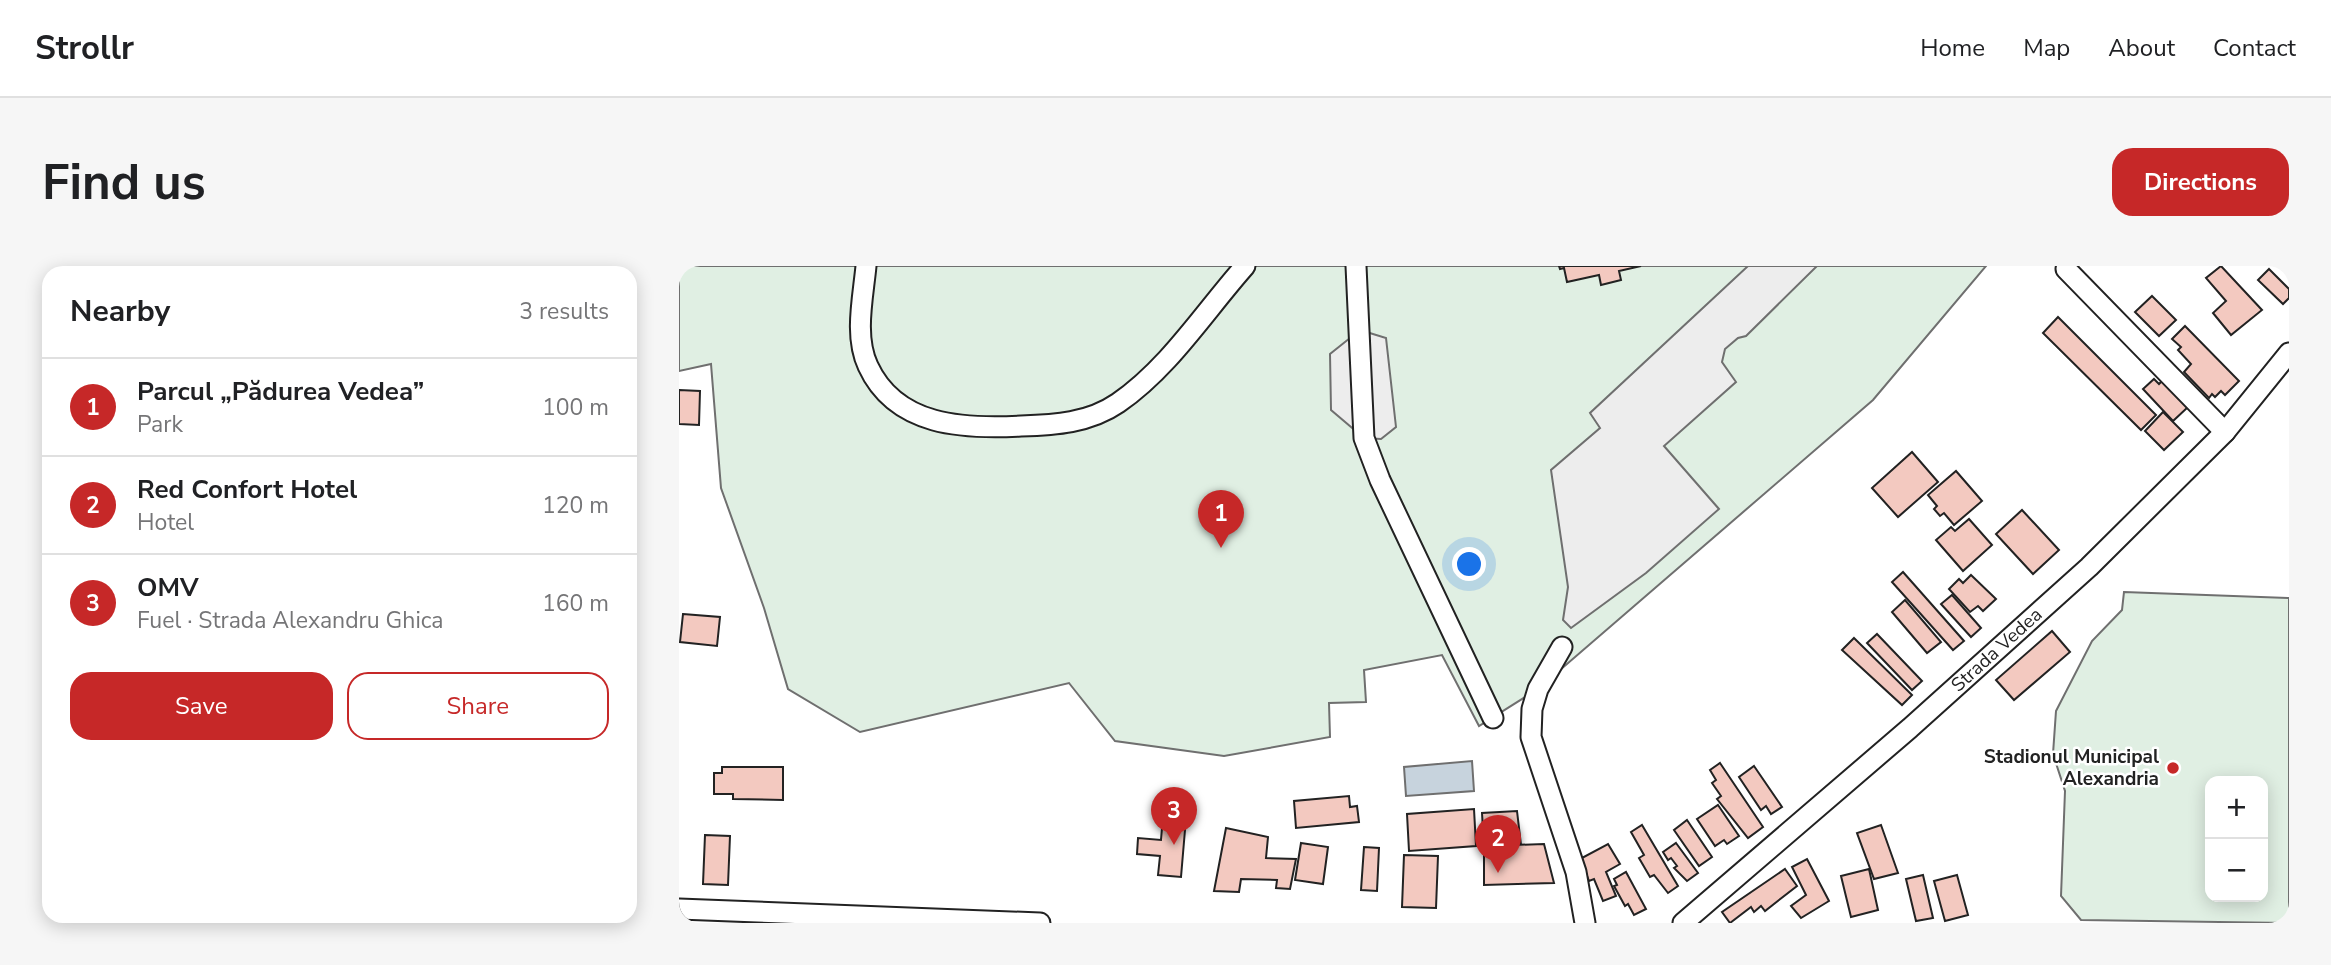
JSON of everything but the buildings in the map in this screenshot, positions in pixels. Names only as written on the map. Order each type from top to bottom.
[{"type":"street","points":[[866,266],[860,330],[862,350],[868,368],[896,401],[917,415],[947,426],[970,429],[1061,425],[1095,415],[1117,404],[1165,360],[1245,266]]},
{"type":"street","points":[[1356,266],[1364,438],[1380,480],[1493,718]]},
{"type":"street","points":[[2066,269],[2225,432]]},
{"type":"street","name":"Strada Vedea","points":[[1683,923],[1910,728],[2056,598],[2225,432],[2289,353]]},
{"type":"street","points":[[1562,646],[1538,690],[1532,709],[1531,737],[1576,872],[1585,923]]},
{"type":"street","points":[[1710,898],[1711,923]]},
{"type":"street","points":[[679,909],[1040,923]]},
{"type":"green space","points":[[679,266],[1986,266],[1873,400],[1538,689],[1479,726],[1442,655],[1364,670],[1366,702],[1329,703],[1330,737],[1224,756],[1115,741],[1069,683],[860,732],[788,689],[764,608],[721,488],[711,364],[679,371]]},
{"type":"green space","name":"Stadionul Municipal Alexandria","points":[[2124,592],[2289,598],[2289,923],[2081,920],[2061,896],[2065,791],[2053,754],[2056,711],[2092,641],[2122,610]]},
{"type":"shaded area","points":[[1748,266],[1817,266],[1746,336],[1738,338],[1725,349],[1722,362],[1736,382],[1664,446],[1719,509],[1646,573],[1571,628],[1563,620],[1568,587],[1551,470],[1600,428],[1590,413]]},
{"type":"shaded area","points":[[1360,330],[1386,338],[1396,427],[1381,439],[1364,438],[1331,410],[1330,354]]},
{"type":"shaded area","points":[[1472,761],[1474,791],[1406,796],[1404,767]]},
{"type":"place","name":"Parcul „Pădurea Vedea”","points":[[1221,548]]},
{"type":"place","name":"Stadionul Municipal Alexandria","points":[[2173,768]]},
{"type":"place","name":"OMV","points":[[1174,845]]},
{"type":"place","name":"Red Confort Hotel","points":[[1498,873]]}]
